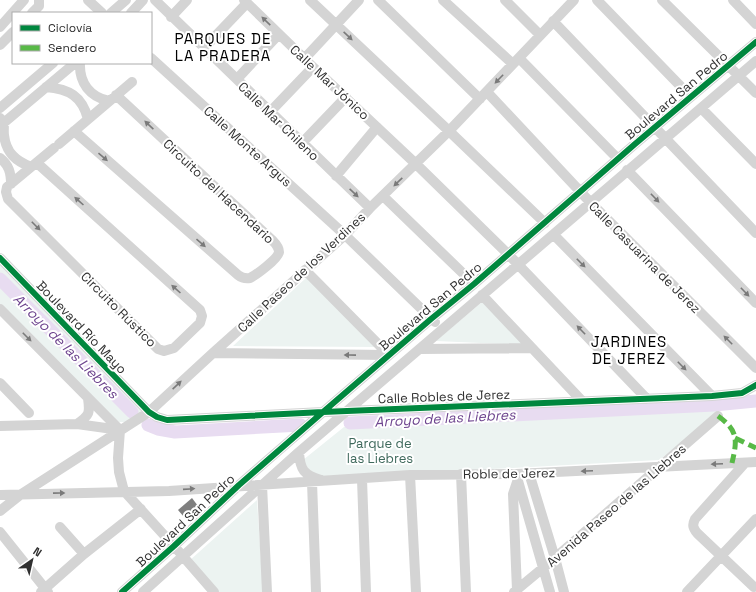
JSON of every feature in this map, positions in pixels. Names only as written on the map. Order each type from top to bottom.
[{"type":"street","points":[[13,12],[24,0]]},
{"type":"street","points":[[33,12],[39,6],[40,0]]},
{"type":"street","points":[[88,0],[101,12]]},
{"type":"street","points":[[112,12],[126,0]]},
{"type":"street","points":[[132,12],[143,0]]},
{"type":"street","name":"Calle Mar Chileno","points":[[155,0],[370,208]]},
{"type":"street","points":[[171,17],[187,0]]},
{"type":"street","points":[[310,0],[545,223]]},
{"type":"street","points":[[305,58],[358,0]]},
{"type":"street","name":"Calle Casuarina de Jerez","points":[[378,0],[483,96],[756,368]]},
{"type":"street","points":[[443,0],[516,61],[618,159]]},
{"type":"street","points":[[505,0],[540,35]]},
{"type":"street","points":[[597,0],[691,97]]},
{"type":"street","points":[[662,0],[756,93]]},
{"type":"street","points":[[733,0],[756,24]]},
{"type":"street","points":[[204,48],[246,1]]},
{"type":"street","name":"Calle Mar Jónico","points":[[246,1],[509,255],[647,399]]},
{"type":"street","name":"Calle Paseo de los Verdines","points":[[0,511],[20,495],[146,414],[345,235],[370,208],[483,96],[570,1]]},
{"type":"street","points":[[0,27],[12,14]]},
{"type":"street","points":[[553,21],[756,233]]},
{"type":"street","points":[[0,45],[12,33]]},
{"type":"street","points":[[237,79],[279,34]]},
{"type":"street","name":"Boulevard San Pedro","points":[[122,592],[304,427],[509,255],[580,191],[756,42]]},
{"type":"street","name":"Calle Monte Argus","points":[[152,59],[345,235],[442,329]]},
{"type":"street","name":"Boulevard San Pedro","points":[[143,592],[299,452],[482,295],[518,266],[627,170],[756,62]]},
{"type":"street","points":[[35,78],[38,64]]},
{"type":"street","points":[[0,108],[52,64]]},
{"type":"street","points":[[2,128],[74,64]]},
{"type":"street","points":[[69,92],[82,80],[80,64]]},
{"type":"street","points":[[270,112],[313,67]]},
{"type":"street","name":"Circuito del Hacendario","points":[[74,131],[238,275],[244,278],[254,276],[274,260],[279,252],[279,248],[273,241],[113,98],[99,98],[90,92],[82,80]]},
{"type":"street","points":[[11,184],[132,82]]},
{"type":"street","points":[[46,88],[69,92],[82,103],[88,119]]},
{"type":"street","points":[[302,143],[346,97]]},
{"type":"street","points":[[701,108],[756,164]]},
{"type":"street","points":[[336,176],[377,127]]},
{"type":"street","name":"Circuito Rústico","points":[[0,158],[4,161],[10,172],[11,184],[7,187],[6,192],[8,198],[158,349],[164,351],[174,348],[200,323],[202,316],[200,310],[34,165],[20,162],[10,154],[2,128]]},
{"type":"street","points":[[627,170],[756,303]]},
{"type":"street","points":[[383,196],[474,284]]},
{"type":"street","points":[[554,235],[712,396]]},
{"type":"street","name":"Boulevard Río Mayo","points":[[0,258],[146,414]]},
{"type":"street","points":[[305,270],[389,355]]},
{"type":"street","points":[[482,295],[582,402]]},
{"type":"street","points":[[0,309],[120,430],[119,465],[124,491],[214,592]]},
{"type":"street","points":[[420,349],[531,348]]},
{"type":"street","points":[[213,353],[389,355]]},
{"type":"street","points":[[0,383],[4,392],[29,413]]},
{"type":"street","name":"Calle Robles de Jerez","points":[[146,414],[167,420],[176,420],[712,396],[742,393],[756,385]]},
{"type":"street","points":[[77,424],[86,418],[89,413],[88,398]]},
{"type":"street","name":"Avenida Paseo de las Liebres","points":[[515,591],[718,416]]},
{"type":"street","points":[[0,426],[77,424],[120,430]]},
{"type":"street","points":[[299,452],[300,465],[304,471],[311,477],[325,482]]},
{"type":"street","name":"Roble de Jerez","points":[[0,495],[169,490],[239,485],[325,482],[410,475],[461,474],[517,476],[529,473],[659,468],[756,462]]},
{"type":"street","points":[[745,463],[695,519],[693,528],[753,588]]},
{"type":"street","points":[[529,473],[564,592]]},
{"type":"street","points":[[461,474],[466,592]]},
{"type":"street","points":[[410,475],[416,592]]},
{"type":"street","points":[[517,476],[550,592]]},
{"type":"street","points":[[515,591],[513,494],[517,476]]},
{"type":"street","points":[[362,479],[366,592]]},
{"type":"street","points":[[312,482],[316,592]]},
{"type":"street","points":[[262,485],[268,592]]},
{"type":"street","points":[[0,532],[45,591],[84,554],[141,509]]},
{"type":"street","points":[[687,592],[756,520]]},
{"type":"street","points":[[60,527],[84,554]]},
{"type":"green space","points":[[0,264],[141,409],[140,414],[129,422],[119,422],[0,304]]},
{"type":"green space","points":[[307,277],[378,347],[233,346]]},
{"type":"green space","points":[[482,302],[525,345],[436,341]]},
{"type":"green space","name":"Parque de las Liebres","points":[[714,407],[719,414],[659,460],[326,478],[313,476],[303,460],[344,427]]},
{"type":"green space","points":[[257,500],[263,592],[215,592],[189,561]]},
{"type":"building","points":[[192,498],[198,506],[184,517],[178,510]]},
{"type":"waterway","name":"Arroyo de las Liebres","points":[[0,279],[132,412]]},
{"type":"waterway","name":"Arroyo de las Liebres","points":[[350,423],[714,405],[756,401]]},
{"type":"waterway","name":"Arroyo de las Liebres","points":[[148,425],[158,429],[175,432],[301,425]]},
{"type":"marked path","points":[[718,416],[730,427],[735,437],[735,448],[732,463]]},
{"type":"marked path","points":[[735,438],[756,448]]},
{"type":"cycle path","points":[[122,592],[239,485],[323,412],[756,42]]},
{"type":"cycle path","points":[[0,258],[149,412],[157,417],[167,420],[712,396],[742,393],[756,385]]},
{"type":"district","name":"PARQUES DE LA PRADERA","points":[[223,48]]},
{"type":"district","name":"JARDINES DE JEREZ","points":[[629,350]]}]
